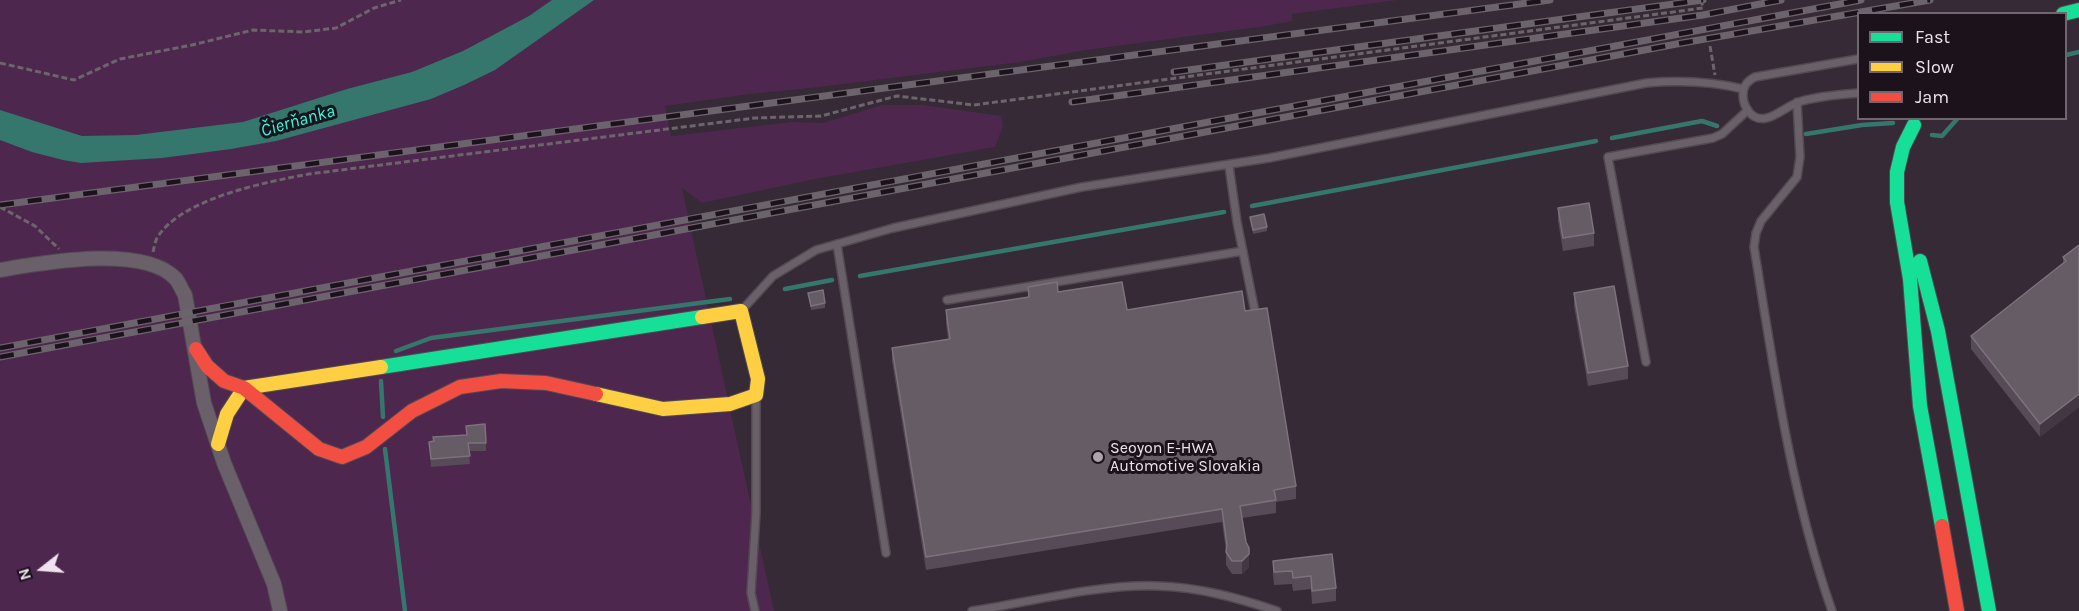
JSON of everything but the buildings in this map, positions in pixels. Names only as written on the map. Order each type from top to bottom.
[{"type":"main road","points":[[1911,191],[1913,121]]},
{"type":"main road","points":[[1913,121],[1897,172],[1897,202],[1910,279],[1920,406],[1957,611]]},
{"type":"main road","points":[[1913,212],[1919,256],[1938,331],[1989,611]]},
{"type":"main road","points":[[196,350],[207,366],[224,381],[244,388],[319,449],[342,457],[366,447],[412,411],[460,387],[501,381],[546,383],[663,410],[730,404],[756,396],[758,379],[741,311],[244,388],[235,399],[220,428],[218,444]]},
{"type":"street","points":[[0,270],[74,259],[134,261],[164,270],[177,280],[184,295],[204,403],[274,584],[280,611]]},
{"type":"lane","points":[[1857,59],[1755,77],[1745,84],[1743,99],[1752,115],[1762,118],[1775,115],[1797,102],[1857,93]]},
{"type":"lane","points":[[741,311],[773,276],[816,250],[893,228],[1082,187],[1229,166],[1646,83],[1686,80],[1716,82],[1743,89]]},
{"type":"lane","points":[[1797,102],[1800,157],[1797,177],[1761,221],[1754,247],[1799,501],[1816,566],[1832,611]]},
{"type":"lane","points":[[1646,362],[1608,157],[1713,138],[1722,134],[1748,110]]},
{"type":"lane","points":[[1229,166],[1255,312]]},
{"type":"lane","points":[[837,244],[886,553]]},
{"type":"lane","points":[[947,300],[1243,251]]},
{"type":"lane","points":[[755,611],[751,586],[756,513],[756,396]]},
{"type":"lane","points":[[972,611],[1082,593],[1156,586],[1190,588],[1221,594],[1278,611]]},
{"type":"path","points":[[0,63],[74,80],[120,59],[253,30],[304,32],[336,28],[374,8],[401,0]]},
{"type":"path","points":[[149,265],[157,238],[172,222],[191,210],[221,195],[266,182],[309,174],[755,118],[821,116],[897,96],[974,105],[1703,8],[1701,0]]},
{"type":"path","points":[[1710,46],[1716,82]]},
{"type":"path","points":[[0,207],[35,226],[64,254],[74,259]]},
{"type":"shaded area","points":[[0,0],[1398,0],[1292,14],[1292,21],[1266,26],[1086,50],[1020,62],[665,106],[671,136],[792,122],[823,123],[882,105],[923,105],[1001,116],[1003,126],[995,147],[815,179],[702,203],[682,188],[774,611],[0,611]]},
{"type":"water","name":"Čierňanka","points":[[552,0],[594,0],[495,70],[464,85],[431,99],[276,141],[162,158],[81,163],[32,152],[0,140],[0,110],[82,136],[136,135],[243,122],[347,89],[412,72],[463,51],[529,16]]},
{"type":"waterway","points":[[2067,55],[2079,52]]},
{"type":"waterway","points":[[1932,135],[1942,136],[1956,120]]},
{"type":"waterway","points":[[1612,138],[1702,121],[1717,126]]},
{"type":"waterway","points":[[1806,134],[1862,125],[1893,123]]},
{"type":"waterway","points":[[1252,206],[1596,141]]},
{"type":"waterway","points":[[860,276],[1224,212]]},
{"type":"waterway","points":[[785,289],[832,280]]},
{"type":"waterway","points":[[396,351],[431,338],[730,299]]},
{"type":"waterway","points":[[381,381],[383,417]]},
{"type":"waterway","points":[[385,449],[405,611]]},
{"type":"railway","points":[[0,205],[1550,0]]},
{"type":"railway","points":[[1174,72],[1703,0]]},
{"type":"railway","points":[[1072,102],[1703,15],[1781,0]]},
{"type":"railway","points":[[0,348],[1861,0]]},
{"type":"railway","points":[[1861,12],[1930,0]]},
{"type":"railway","points":[[0,357],[1682,43],[1857,13]]},
{"type":"traffic: fast","points":[[2067,13],[2079,10]]},
{"type":"traffic: fast","points":[[1914,125],[1903,147],[1897,172],[1897,202],[1910,279],[1920,406],[1942,526]]},
{"type":"traffic: fast","points":[[1920,261],[1938,331],[1989,611]]},
{"type":"traffic: fast","points":[[381,367],[702,317]]},
{"type":"traffic: slow","points":[[596,394],[663,409],[730,404],[756,395],[758,379],[741,311],[702,317]]},
{"type":"traffic: slow","points":[[218,444],[227,414],[244,388],[381,367]]},
{"type":"traffic: jam","points":[[196,349],[207,366],[224,381],[244,388],[319,449],[342,457],[366,447],[412,411],[460,387],[501,381],[546,383],[596,394]]},
{"type":"traffic: jam","points":[[1942,526],[1957,611]]},
{"type":"place","name":"Seoyon E-HWA Automotive Slovakia","points":[[1098,457]]}]
